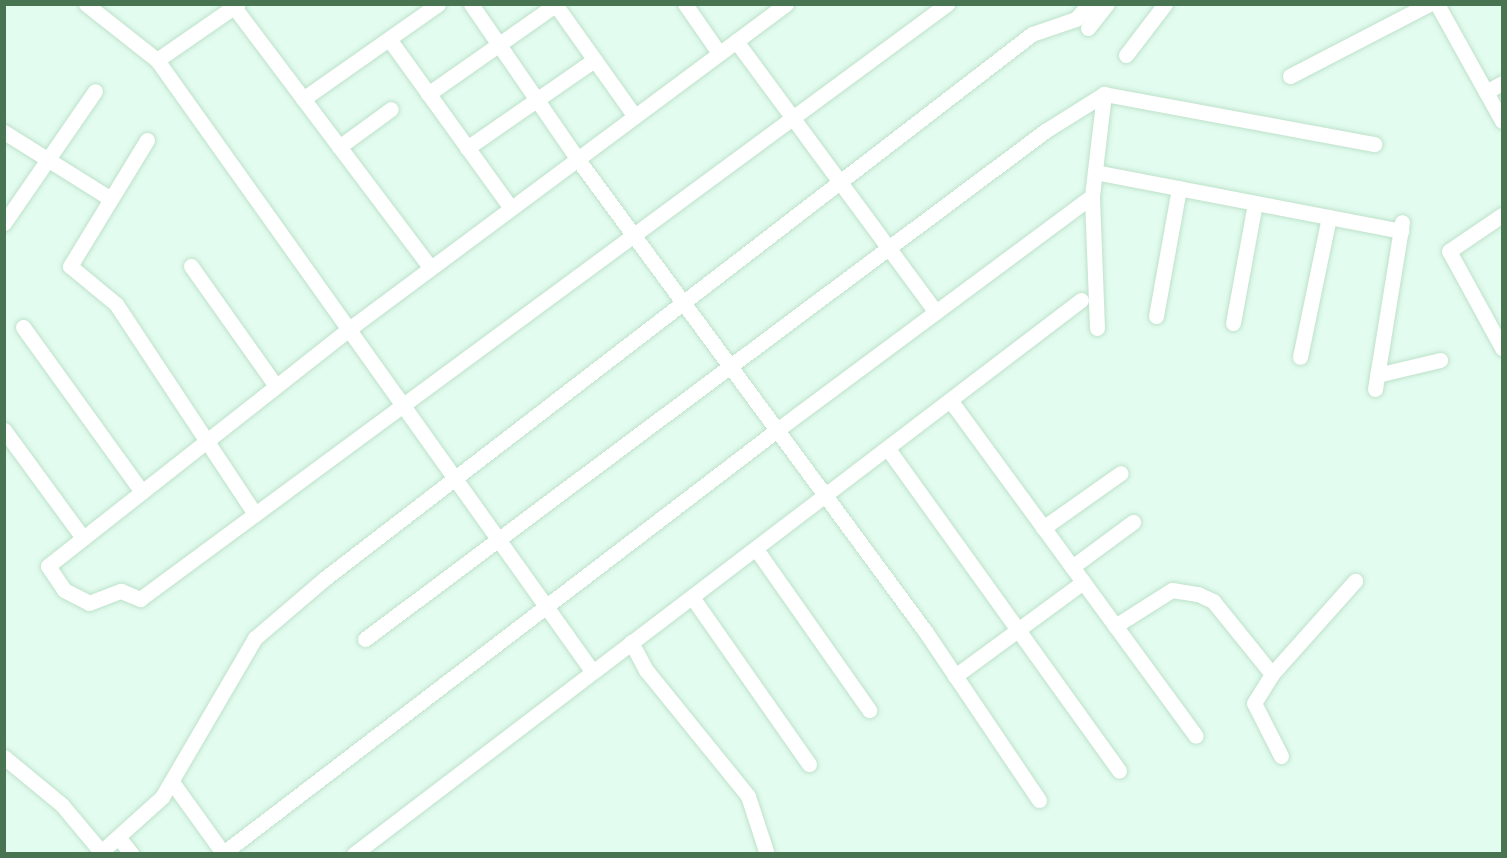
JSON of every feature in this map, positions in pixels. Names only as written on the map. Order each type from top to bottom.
[{"type":"street","points":[[86,4],[157,60],[592,671]]},
{"type":"street","points":[[303,99],[438,4]]},
{"type":"street","points":[[471,4],[576,157],[955,676],[1039,800]]},
{"type":"street","points":[[685,4],[719,53]]},
{"type":"street","points":[[786,4],[430,267],[48,566],[64,590],[89,603],[122,591],[141,599],[402,404],[947,4]]},
{"type":"street","points":[[4,757],[62,805],[102,853],[172,782],[255,638],[454,477],[1032,33],[1076,19],[1089,4]]},
{"type":"street","points":[[1088,28],[1107,4]]},
{"type":"street","points":[[1126,55],[1165,4]]},
{"type":"street","points":[[1290,76],[1429,4]]},
{"type":"street","points":[[1437,4],[1503,121]]},
{"type":"street","points":[[428,94],[555,5],[634,115]]},
{"type":"street","points":[[157,60],[236,6],[430,267]]},
{"type":"street","points":[[388,39],[510,207]]},
{"type":"street","points":[[736,41],[791,119],[936,312]]},
{"type":"street","points":[[467,148],[594,60]]},
{"type":"street","points":[[1486,92],[1503,83]]},
{"type":"street","points":[[4,223],[95,91]]},
{"type":"street","points":[[364,639],[887,248],[1046,131],[1104,94],[1374,144]]},
{"type":"street","points":[[1097,328],[1092,196],[1104,94]]},
{"type":"street","points":[[339,147],[391,109]]},
{"type":"street","points":[[4,132],[111,199]]},
{"type":"street","points":[[147,140],[70,266],[116,304],[255,514]]},
{"type":"street","points":[[1095,172],[1329,218],[1401,227],[1376,382],[1440,360]]},
{"type":"street","points":[[1156,316],[1179,188]]},
{"type":"street","points":[[172,782],[222,853],[777,430],[1092,196]]},
{"type":"street","points":[[1233,323],[1255,203]]},
{"type":"street","points":[[1503,215],[1449,251],[1503,348]]},
{"type":"street","points":[[1300,357],[1329,218]]},
{"type":"street","points":[[191,266],[276,386]]},
{"type":"street","points":[[354,854],[592,671],[826,497],[1081,300]]},
{"type":"street","points":[[23,327],[142,492]]},
{"type":"street","points":[[950,400],[1196,736]]},
{"type":"street","points":[[4,430],[83,538]]},
{"type":"street","points":[[888,449],[1119,771]]},
{"type":"street","points":[[1043,528],[1121,473]]},
{"type":"street","points":[[1072,567],[1133,522]]},
{"type":"street","points":[[756,549],[869,710]]},
{"type":"street","points":[[1281,756],[1254,703],[1272,674],[1354,581]]},
{"type":"street","points":[[955,676],[1083,582]]},
{"type":"street","points":[[1115,626],[1172,590],[1198,594],[1213,602],[1272,674]]},
{"type":"street","points":[[692,597],[809,764]]},
{"type":"street","points":[[631,642],[646,670],[748,796],[754,822],[767,854]]},
{"type":"street","points":[[118,837],[132,854]]}]
